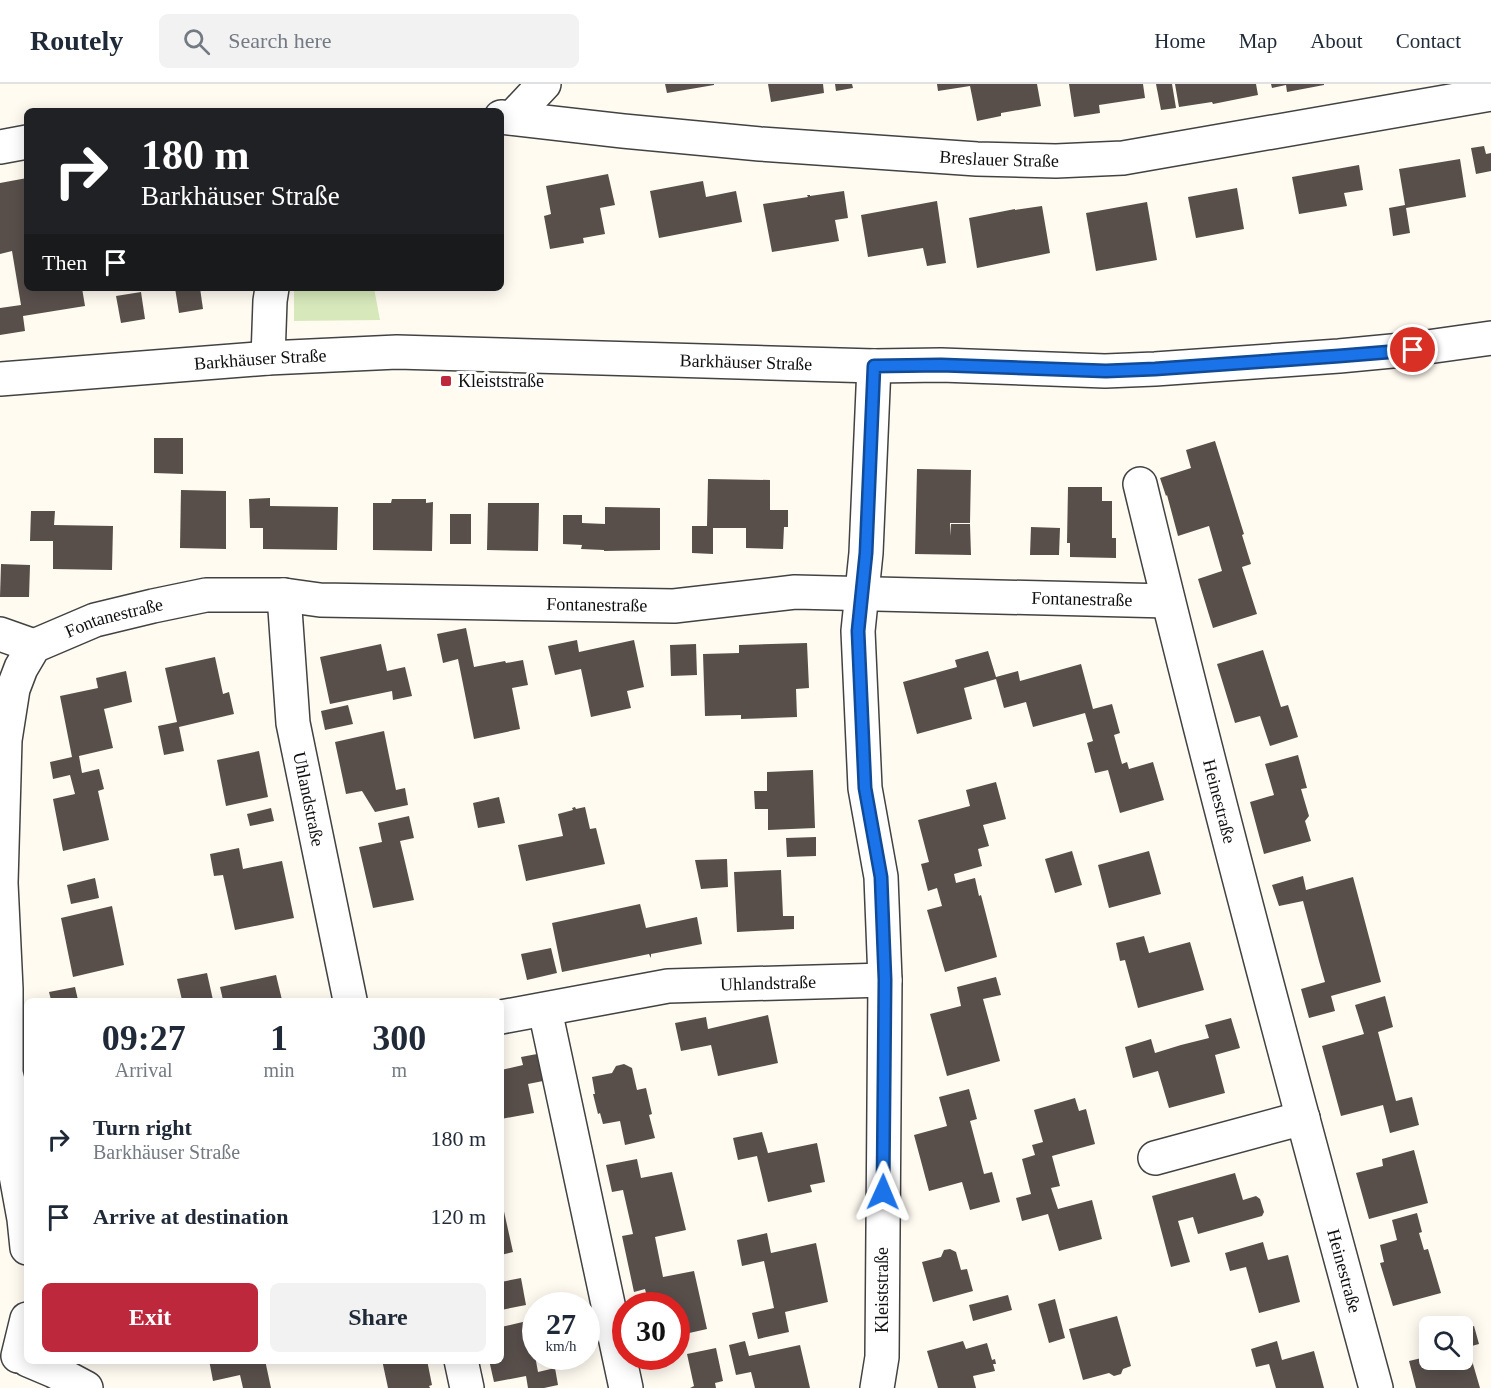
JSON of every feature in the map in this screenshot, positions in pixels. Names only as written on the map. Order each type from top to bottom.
[{"type":"street","points":[[506,118],[544,84]]},
{"type":"street","name":"Breslauer Straße","points":[[506,118],[748,143],[977,159],[1056,161],[1124,158],[1491,94]]},
{"type":"street","points":[[0,147],[24,143]]},
{"type":"street","points":[[268,358],[272,291]]},
{"type":"street","name":"Barkhäuser Straße","points":[[0,379],[268,358],[397,352],[1106,371],[1413,350],[1491,339]]},
{"type":"street","name":"Kleiststraße","points":[[874,366],[867,542],[858,631],[865,788],[881,877],[885,980],[882,1357],[877,1388]]},
{"type":"street","name":"Heinestraße","points":[[1140,484],[1168,601],[1376,1388]]},
{"type":"street","name":"Fontanestraße","points":[[34,646],[95,620],[206,595],[284,595],[320,600],[674,606],[795,592],[1168,601]]},
{"type":"street","name":"Uhlandstraße","points":[[284,595],[293,723],[350,998]]},
{"type":"street","points":[[0,634],[34,646],[21,668],[13,689],[5,740],[1,883],[6,989],[6,1073],[21,1113],[11,1148],[24,1220]]},
{"type":"street","name":"Uhlandstraße","points":[[504,1017],[668,986],[885,980]]},
{"type":"street","points":[[545,1010],[626,1388]]},
{"type":"street","points":[[1155,1158],[1303,1118]]},
{"type":"street","points":[[18,1357],[24,1332]]},
{"type":"street","points":[[36,1364],[86,1388]]},
{"type":"street","points":[[462,1364],[467,1388]]},
{"type":"green space","points":[[294,291],[375,291],[380,320],[294,321]]},
{"type":"building","points":[[665,84],[714,84],[714,85],[667,93]]},
{"type":"building","points":[[768,84],[823,84],[824,93],[771,102]]},
{"type":"building","points":[[835,84],[852,84],[853,88],[836,91]]},
{"type":"building","points":[[937,84],[1037,84],[1041,106],[1001,113],[1001,116],[977,121],[970,86],[938,91]]},
{"type":"building","points":[[1069,84],[1143,84],[1145,98],[1099,105],[1100,113],[1074,117]]},
{"type":"building","points":[[1156,84],[1172,84],[1176,108],[1161,110]]},
{"type":"building","points":[[1175,84],[1256,84],[1258,95],[1213,104],[1212,102],[1179,107]]},
{"type":"building","points":[[1271,84],[1324,85],[1287,92],[1286,85],[1272,88]]},
{"type":"building","points":[[1484,146],[1486,154],[1491,153],[1491,171],[1476,174],[1471,148]]},
{"type":"building","points":[[1460,159],[1466,197],[1406,208],[1410,233],[1393,236],[1389,208],[1405,205],[1399,169]]},
{"type":"building","points":[[1359,165],[1363,190],[1344,193],[1347,206],[1299,214],[1292,177]]},
{"type":"building","points":[[608,174],[615,205],[600,208],[605,234],[583,238],[584,243],[550,249],[544,216],[551,214],[546,186]]},
{"type":"building","points":[[24,179],[24,291],[82,291],[85,306],[23,316],[25,331],[0,335],[0,308],[21,305],[12,251],[0,254],[0,183]]},
{"type":"building","points":[[703,181],[706,197],[736,191],[742,222],[659,238],[650,191]]},
{"type":"building","points":[[1237,188],[1244,229],[1196,238],[1188,197]]},
{"type":"building","points":[[844,191],[848,218],[835,220],[839,241],[772,252],[763,204],[808,197],[807,195]]},
{"type":"building","points":[[937,201],[946,263],[927,266],[923,248],[868,257],[861,215]]},
{"type":"building","points":[[1147,202],[1157,260],[1096,271],[1086,213]]},
{"type":"building","points":[[1042,206],[1050,253],[977,268],[969,218]]},
{"type":"building","points":[[175,291],[200,291],[203,309],[179,313]]},
{"type":"building","points":[[141,292],[145,319],[121,323],[116,296]]},
{"type":"building","points":[[154,438],[183,438],[183,474],[154,473]]},
{"type":"building","points":[[1215,441],[1244,534],[1242,535],[1251,564],[1242,567],[1257,614],[1213,628],[1198,579],[1222,571],[1209,526],[1178,536],[1160,478],[1191,468],[1186,450]]},
{"type":"building","points":[[917,469],[971,470],[970,523],[950,523],[950,536],[951,524],[970,524],[971,555],[915,554]]},
{"type":"building","points":[[708,479],[770,480],[770,510],[788,510],[788,527],[784,527],[783,549],[746,548],[746,528],[713,528],[713,554],[692,553],[692,526],[707,526]]},
{"type":"building","points":[[1068,487],[1102,487],[1102,501],[1112,501],[1112,538],[1116,538],[1116,558],[1070,557],[1070,543],[1067,543]]},
{"type":"building","points":[[181,490],[226,491],[226,549],[180,548]]},
{"type":"building","points":[[270,498],[270,506],[338,507],[337,550],[263,549],[263,528],[250,528],[249,499]]},
{"type":"building","points":[[392,499],[426,499],[426,503],[433,502],[432,551],[373,550],[373,503],[391,503]]},
{"type":"building","points":[[488,503],[539,503],[538,551],[487,550]]},
{"type":"building","points":[[605,507],[660,508],[660,550],[604,551],[581,549],[582,545],[563,544],[563,515],[582,515],[582,523],[605,524]]},
{"type":"building","points":[[31,511],[55,511],[54,525],[113,526],[112,570],[53,569],[53,541],[30,541]]},
{"type":"building","points":[[450,514],[471,514],[471,544],[450,544]]},
{"type":"building","points":[[1031,527],[1060,528],[1059,555],[1030,555]]},
{"type":"building","points":[[1,564],[30,565],[29,597],[0,597]]},
{"type":"building","points":[[466,628],[474,667],[523,660],[528,685],[512,688],[520,729],[474,739],[458,659],[443,663],[437,634]]},
{"type":"building","points":[[577,640],[579,652],[634,640],[644,687],[627,691],[631,708],[591,717],[581,669],[555,675],[548,646]]},
{"type":"building","points":[[807,643],[809,688],[796,689],[797,717],[741,719],[741,715],[705,716],[703,654],[739,653],[739,645]]},
{"type":"building","points":[[381,644],[387,671],[405,667],[412,696],[393,700],[392,691],[330,704],[320,657]]},
{"type":"building","points":[[696,644],[697,675],[671,676],[670,645]]},
{"type":"building","points":[[1263,650],[1281,707],[1288,705],[1298,737],[1270,746],[1260,716],[1235,723],[1217,664]]},
{"type":"building","points":[[988,651],[996,677],[1018,671],[1020,681],[1081,664],[1093,709],[1112,704],[1120,733],[1114,735],[1122,764],[1127,762],[1129,769],[1153,762],[1164,800],[1120,813],[1108,770],[1095,773],[1087,743],[1093,741],[1085,713],[1033,727],[1026,702],[1004,708],[996,679],[964,688],[972,719],[917,734],[903,682],[957,667],[955,660]]},
{"type":"building","points":[[215,657],[223,694],[229,692],[234,714],[179,727],[184,751],[164,755],[158,726],[177,722],[165,668]]},
{"type":"building","points":[[126,671],[132,702],[104,709],[113,748],[79,756],[82,773],[99,769],[104,789],[98,791],[109,840],[63,851],[53,799],[75,794],[70,775],[53,779],[50,762],[72,757],[60,696],[98,688],[96,678]]},
{"type":"building","points":[[348,705],[353,724],[325,730],[321,711]]},
{"type":"building","points":[[384,731],[396,790],[405,788],[408,805],[375,812],[362,791],[346,794],[335,742]]},
{"type":"building","points":[[259,751],[268,797],[226,806],[217,760]]},
{"type":"building","points":[[1298,755],[1307,788],[1301,789],[1309,816],[1305,821],[1311,841],[1264,854],[1250,802],[1274,795],[1265,764]]},
{"type":"building","points":[[813,770],[815,828],[768,830],[768,809],[755,809],[754,791],[767,791],[767,772]]},
{"type":"building","points":[[996,782],[1006,819],[983,825],[989,846],[978,849],[982,866],[954,874],[956,883],[975,878],[997,957],[945,972],[927,910],[942,906],[937,888],[928,891],[921,864],[929,862],[918,820],[970,806],[966,790]]},
{"type":"building","points":[[499,797],[505,823],[478,828],[473,803]]},
{"type":"building","points":[[585,807],[590,829],[596,828],[605,864],[526,881],[518,845],[563,836],[558,814],[573,810],[572,808],[576,809]]},
{"type":"building","points":[[271,808],[274,821],[250,826],[247,814]]},
{"type":"building","points":[[409,816],[414,838],[400,841],[414,900],[373,908],[359,847],[382,842],[378,823]]},
{"type":"building","points":[[816,837],[816,856],[787,857],[786,838]]},
{"type":"building","points":[[239,848],[243,869],[282,861],[294,918],[235,930],[223,875],[214,876],[210,854]]},
{"type":"building","points":[[1072,851],[1082,885],[1055,893],[1045,859]]},
{"type":"building","points":[[1149,851],[1161,894],[1109,908],[1098,865]]},
{"type":"building","points":[[727,859],[728,887],[701,889],[695,860]]},
{"type":"building","points":[[781,870],[783,916],[794,916],[794,929],[737,932],[734,872]]},
{"type":"building","points":[[1303,876],[1306,890],[1353,877],[1381,982],[1331,996],[1335,1011],[1309,1018],[1301,989],[1325,982],[1303,901],[1279,906],[1272,885]]},
{"type":"building","points":[[95,878],[99,898],[71,904],[67,885]]},
{"type":"building","points":[[640,904],[646,928],[697,917],[702,944],[651,954],[651,958],[649,954],[562,972],[552,923]]},
{"type":"building","points":[[112,906],[124,965],[73,977],[61,918]]},
{"type":"building","points":[[1144,936],[1149,953],[1190,942],[1204,990],[1138,1008],[1125,960],[1120,961],[1116,943]]},
{"type":"building","points":[[551,948],[557,973],[527,980],[521,954]]},
{"type":"building","points":[[207,973],[213,998],[182,998],[177,979]]},
{"type":"building","points":[[276,975],[282,998],[223,998],[220,987]]},
{"type":"building","points":[[996,977],[1001,995],[983,999],[1000,1061],[947,1076],[930,1014],[961,1006],[957,987]]},
{"type":"building","points":[[75,987],[78,998],[50,998],[49,992]]},
{"type":"building","points":[[1385,996],[1393,1027],[1378,1032],[1396,1101],[1412,1097],[1419,1125],[1390,1133],[1383,1105],[1341,1116],[1322,1046],[1364,1034],[1355,1005]]},
{"type":"building","points":[[768,1015],[778,1063],[718,1076],[711,1045],[681,1051],[675,1023],[706,1017],[708,1029]]},
{"type":"building","points":[[1231,1018],[1240,1048],[1215,1055],[1225,1093],[1169,1108],[1158,1071],[1133,1078],[1125,1047],[1151,1039],[1155,1053],[1209,1038],[1205,1025]]},
{"type":"building","points":[[537,1054],[543,1081],[528,1084],[534,1113],[504,1118],[504,1069],[523,1065],[521,1057]]},
{"type":"building","points":[[624,1064],[632,1068],[637,1090],[646,1088],[652,1114],[649,1115],[655,1138],[625,1145],[620,1121],[603,1124],[600,1113],[598,1114],[592,1077],[612,1073],[616,1066]]},
{"type":"building","points":[[969,1089],[977,1119],[970,1121],[984,1174],[992,1172],[1000,1202],[970,1210],[962,1182],[929,1191],[914,1135],[947,1126],[939,1097]]},
{"type":"building","points":[[1075,1098],[1079,1111],[1086,1109],[1095,1144],[1052,1156],[1060,1186],[1051,1188],[1058,1209],[1092,1200],[1102,1239],[1059,1251],[1048,1214],[1022,1221],[1016,1198],[1031,1194],[1022,1159],[1035,1155],[1032,1145],[1043,1142],[1034,1110]]},
{"type":"building","points":[[762,1132],[768,1153],[817,1143],[825,1182],[810,1185],[812,1192],[768,1202],[757,1156],[738,1160],[733,1138]]},
{"type":"building","points":[[1414,1150],[1428,1203],[1369,1219],[1356,1173],[1383,1166],[1382,1159]]},
{"type":"building","points":[[637,1159],[641,1178],[672,1172],[686,1230],[655,1237],[663,1277],[694,1271],[707,1329],[690,1333],[690,1292],[646,1292],[645,1289],[634,1292],[622,1236],[633,1234],[623,1190],[612,1192],[606,1165]]},
{"type":"building","points":[[1235,1173],[1243,1200],[1256,1196],[1260,1199],[1264,1212],[1262,1216],[1198,1234],[1193,1217],[1178,1221],[1190,1262],[1171,1267],[1152,1196]]},
{"type":"building","points":[[504,1212],[513,1252],[504,1254]]},
{"type":"building","points":[[1417,1213],[1424,1250],[1428,1249],[1441,1293],[1393,1306],[1380,1263],[1384,1262],[1380,1245],[1397,1240],[1392,1220]]},
{"type":"building","points":[[767,1233],[771,1253],[816,1243],[828,1302],[785,1312],[789,1332],[758,1339],[752,1313],[774,1308],[769,1284],[764,1261],[742,1266],[737,1240]]},
{"type":"building","points":[[1263,1242],[1268,1260],[1288,1255],[1300,1302],[1259,1313],[1246,1267],[1230,1271],[1225,1253]]},
{"type":"building","points":[[950,1249],[956,1252],[961,1270],[967,1269],[973,1291],[933,1302],[922,1262],[941,1257],[944,1250]]},
{"type":"building","points":[[521,1278],[524,1292],[522,1306],[504,1309],[504,1281]]},
{"type":"building","points":[[1008,1295],[1012,1310],[973,1321],[969,1305]]},
{"type":"building","points":[[1055,1299],[1065,1338],[1049,1343],[1038,1304]]},
{"type":"building","points":[[1117,1316],[1131,1366],[1123,1369],[1121,1374],[1114,1376],[1109,1373],[1083,1380],[1069,1329]]},
{"type":"building","points":[[522,1322],[522,1370],[538,1370],[538,1372],[555,1370],[558,1385],[528,1388],[526,1376],[494,1382],[490,1364],[504,1364],[504,1326]]},
{"type":"building","points":[[1473,1326],[1479,1344],[1473,1346]]},
{"type":"building","points":[[745,1341],[749,1356],[800,1345],[810,1388],[755,1388],[751,1372],[736,1375],[729,1345]]},
{"type":"building","points":[[963,1341],[966,1349],[987,1343],[992,1360],[995,1359],[996,1364],[993,1364],[995,1371],[973,1376],[976,1388],[938,1388],[927,1351]]},
{"type":"building","points":[[1277,1341],[1282,1360],[1314,1351],[1324,1388],[1276,1388],[1269,1364],[1256,1367],[1251,1349]]},
{"type":"building","points":[[716,1348],[723,1381],[715,1383],[716,1388],[690,1388],[694,1386],[690,1353]]},
{"type":"building","points":[[1419,1359],[1419,1370],[1473,1370],[1473,1364],[1480,1388],[1416,1388],[1409,1361]]},
{"type":"building","points":[[210,1364],[266,1364],[271,1388],[243,1388],[240,1375],[213,1381]]},
{"type":"building","points":[[383,1364],[428,1364],[432,1385],[429,1386],[430,1388],[388,1388]]},
{"type":"place","name":"Kleiststraße","points":[[446,381]]},
{"type":"route","points":[[883,1192],[885,980],[881,877],[865,788],[858,631],[866,553],[874,366],[941,365],[1106,371],[1413,350]]}]
